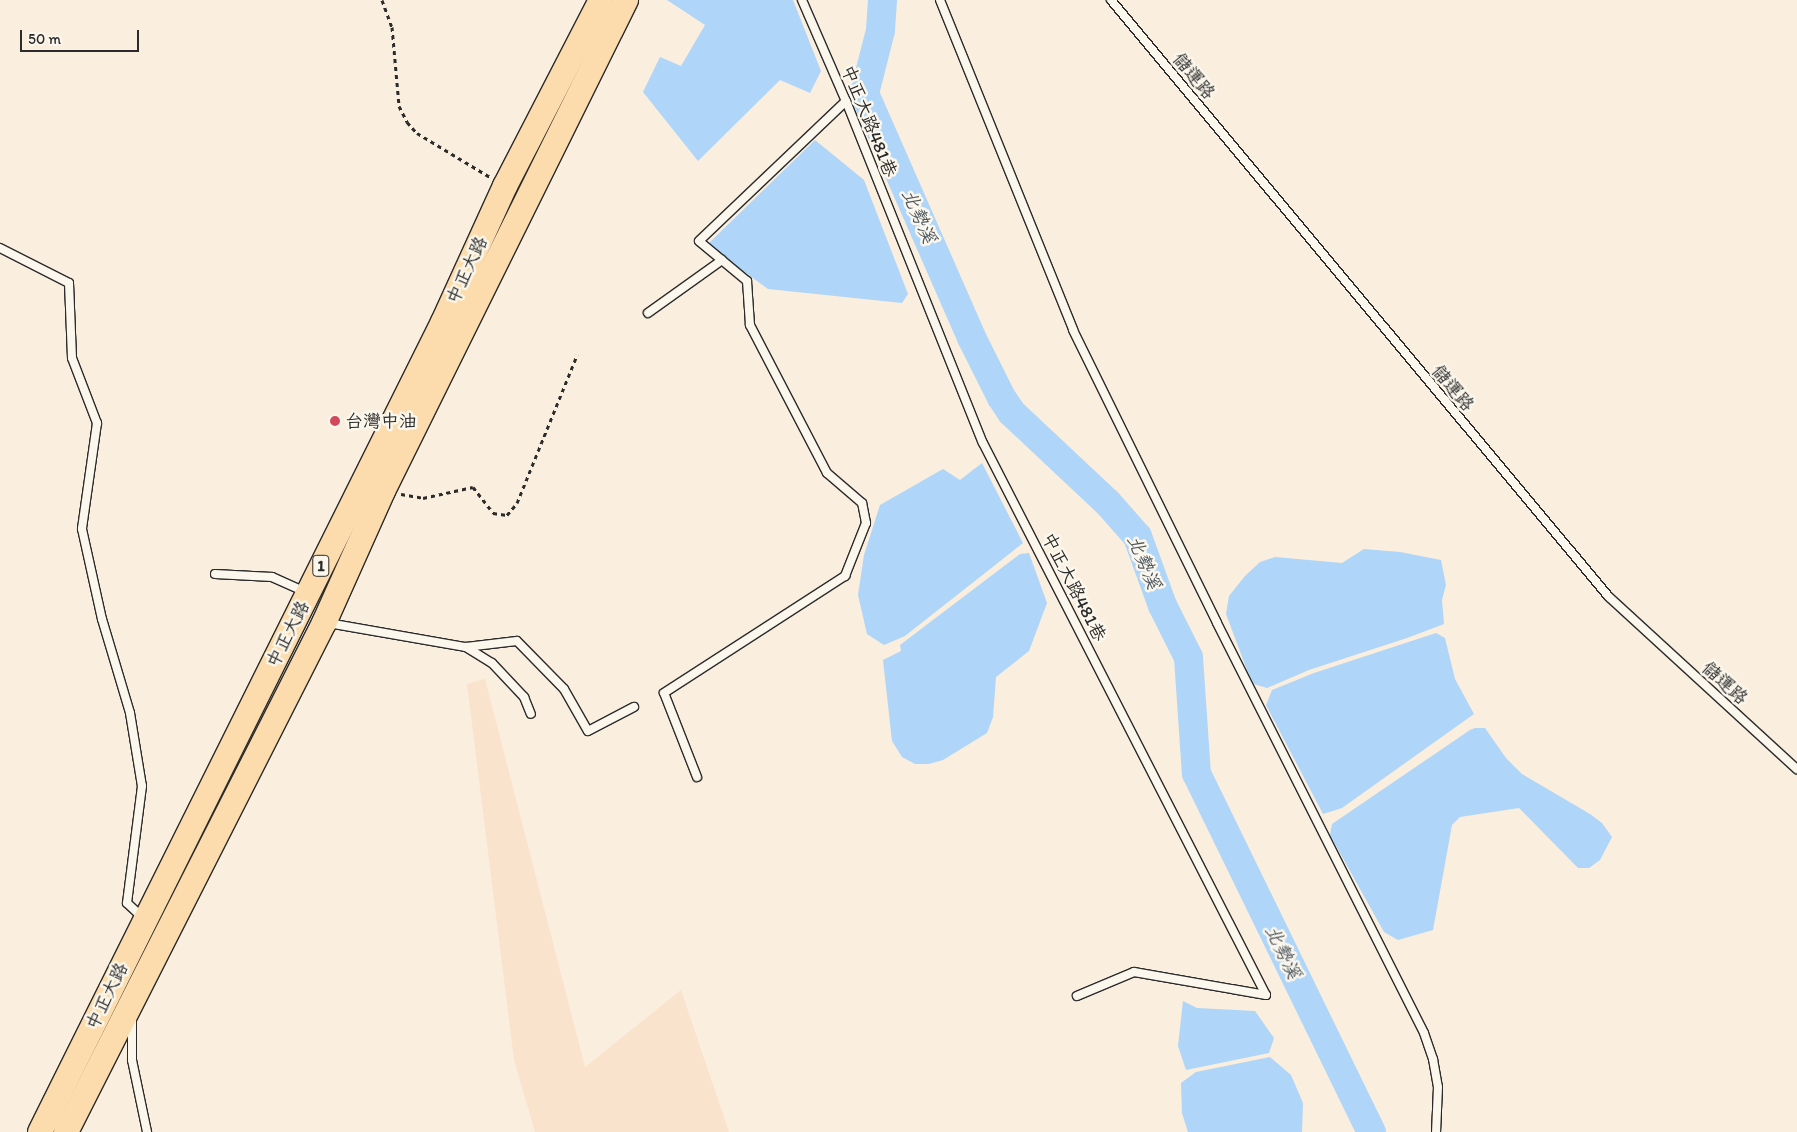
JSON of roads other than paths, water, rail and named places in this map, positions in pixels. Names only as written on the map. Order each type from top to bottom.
[{"type":"main road","name":"中正大路","points":[[40,1132],[127,985],[324,623],[383,491],[397,439],[444,322],[506,186],[601,0]]},
{"type":"main road","name":"中正大路","points":[[66,1132],[127,985],[144,920],[308,593],[397,439],[626,0]]},
{"type":"lane","name":"中正大路481巷","points":[[802,0],[846,101],[983,442],[1266,995],[1134,972],[1077,996]]},
{"type":"lane","points":[[940,0],[1073,330],[1221,632],[1424,1032],[1438,1087],[1436,1132]]},
{"type":"lane","name":"儲運路","points":[[1111,0],[1609,597],[1797,769]]},
{"type":"lane","points":[[697,778],[664,693],[845,576],[866,523],[862,503],[827,473],[750,325],[747,281],[700,241],[846,101]]},
{"type":"lane","points":[[0,248],[69,283],[72,358],[97,423],[82,529],[102,619],[130,713],[142,786],[127,903],[144,920]]},
{"type":"lane","points":[[648,313],[722,260]]},
{"type":"lane","points":[[215,574],[272,577],[308,593]]},
{"type":"lane","points":[[324,623],[466,647],[517,641],[564,688],[588,732],[634,707]]},
{"type":"lane","points":[[466,647],[492,663],[524,697],[531,714]]},
{"type":"lane","points":[[127,985],[132,1060],[147,1132]]},
{"type":"water","points":[[667,0],[793,0],[821,71],[810,93],[780,80],[698,161],[643,92],[660,57],[681,66],[705,25]]},
{"type":"water","points":[[815,140],[864,180],[908,294],[902,303],[768,289],[707,245]]},
{"type":"water","points":[[982,463],[1023,543],[905,636],[884,645],[867,634],[858,595],[864,555],[880,505],[943,469],[960,480]]},
{"type":"water","points":[[1364,549],[1400,552],[1441,560],[1446,585],[1442,600],[1444,624],[1309,670],[1267,688],[1254,684],[1226,614],[1229,596],[1245,576],[1260,562],[1275,557],[1342,563]]},
{"type":"water","points":[[1029,553],[1047,603],[1029,651],[996,677],[993,717],[987,733],[943,760],[929,764],[915,764],[902,757],[892,741],[883,660],[901,651],[900,645],[1020,554]]},
{"type":"water","points":[[1436,633],[1445,638],[1455,679],[1474,714],[1342,808],[1323,814],[1266,705],[1272,690],[1314,673]]},
{"type":"water","points":[[1475,728],[1485,728],[1506,758],[1522,774],[1590,814],[1602,823],[1612,837],[1600,860],[1589,868],[1578,868],[1519,808],[1460,817],[1452,825],[1433,930],[1398,940],[1384,932],[1330,835],[1332,824]]},
{"type":"water","points":[[1183,1001],[1197,1008],[1255,1011],[1274,1038],[1269,1053],[1186,1070],[1178,1046]]},
{"type":"water","points":[[1270,1057],[1291,1075],[1303,1103],[1302,1132],[1188,1132],[1182,1113],[1181,1083],[1196,1072]]},
{"type":"waterway","name":"北勢溪","points":[[882,0],[880,30],[864,93],[971,337],[1001,397],[1011,412],[1107,502],[1137,536],[1162,605],[1188,657],[1196,773],[1371,1132]]},
{"type":"place","name":"台灣中油","points":[[335,421]]}]
